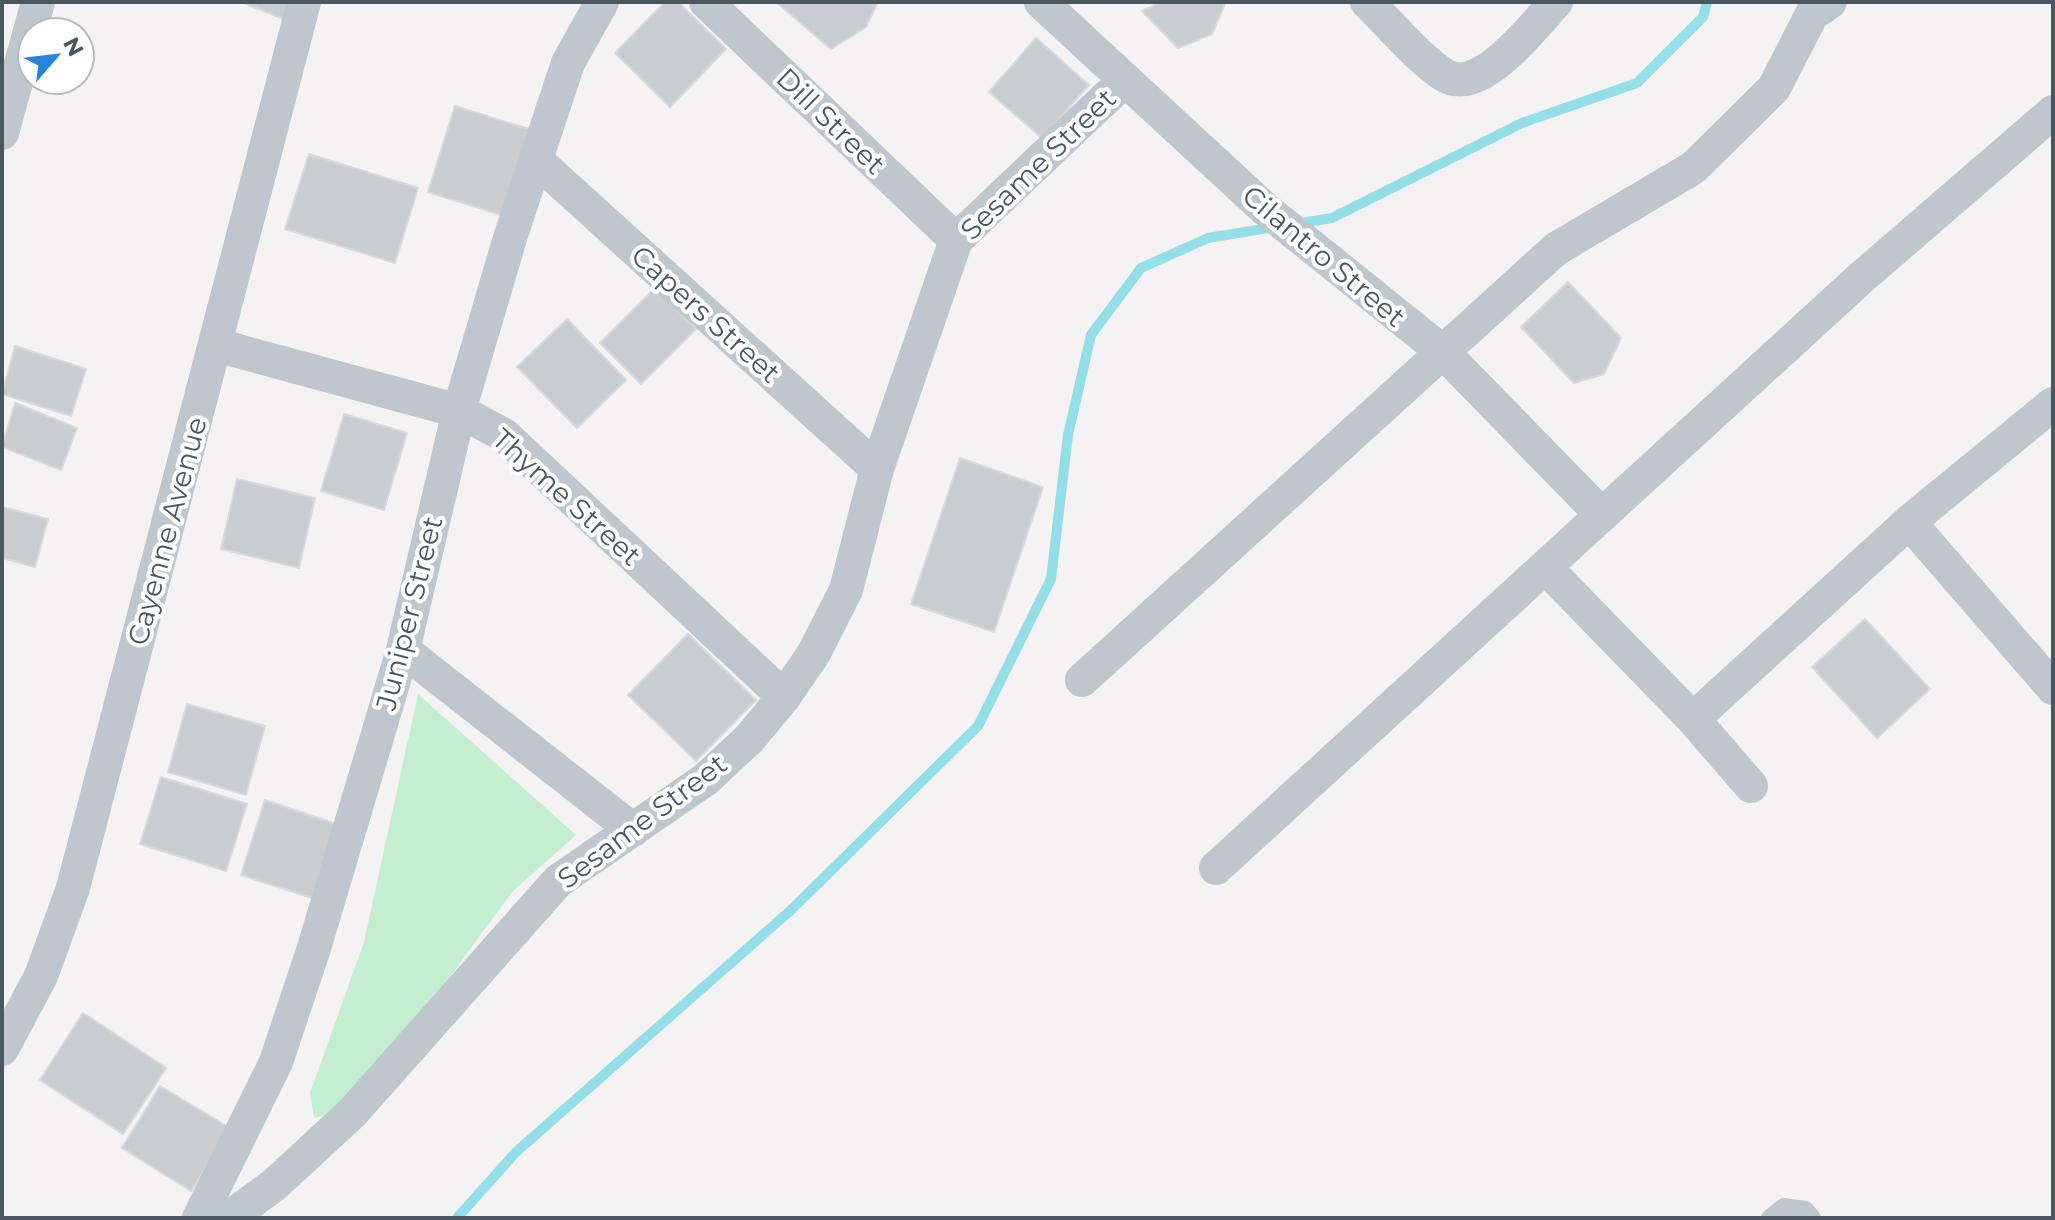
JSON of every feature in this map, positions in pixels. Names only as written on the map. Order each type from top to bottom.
[{"type":"street","points":[[2,133],[38,2]]},
{"type":"street","name":"Cayenne Avenue","points":[[2,1049],[41,976],[73,888],[304,2]]},
{"type":"street","name":"Juniper Street","points":[[199,1218],[276,1062],[403,650],[459,411],[535,159],[568,63],[602,2]]},
{"type":"street","name":"Dill Street","points":[[706,2],[956,240]]},
{"type":"street","name":"Cilantro Street","points":[[1041,2],[1265,209],[1322,258],[1443,352],[1602,515]]},
{"type":"street","points":[[1367,2],[1446,76],[1468,80],[1493,67],[1556,2]]},
{"type":"street","points":[[1082,680],[1556,249],[1693,168],[1774,88],[1818,6]]},
{"type":"street","name":"Sesame Street","points":[[229,1218],[274,1185],[352,1113],[558,881],[706,779],[749,739],[784,697],[814,653],[846,590],[877,469],[956,240],[1124,81]]},
{"type":"street","points":[[1216,868],[1862,277],[2053,112]]},
{"type":"street","name":"Capers Street","points":[[535,159],[877,469]]},
{"type":"street","name":"Thyme Street","points":[[216,345],[459,411],[504,435],[784,697]]},
{"type":"street","points":[[1693,719],[1909,522],[2053,404]]},
{"type":"street","points":[[1909,522],[2050,678]]},
{"type":"street","points":[[1545,567],[1693,719],[1751,786]]},
{"type":"street","points":[[403,650],[633,830]]},
{"type":"lane","points":[[1770,1218],[1784,1207],[1805,1210],[1812,1218]]},
{"type":"green space","points":[[418,694],[576,835],[512,892],[435,997],[337,1112],[314,1118],[310,1093],[364,942]]},
{"type":"building","points":[[241,2],[293,2],[286,20]]},
{"type":"building","points":[[665,2],[678,2],[726,49],[670,107],[615,53]]},
{"type":"building","points":[[776,2],[878,2],[866,27],[831,49]]},
{"type":"building","points":[[1161,2],[1226,2],[1212,34],[1178,48],[1142,11]]},
{"type":"building","points":[[1036,38],[1089,85],[1042,138],[989,92]]},
{"type":"building","points":[[455,106],[538,132],[511,218],[428,192]]},
{"type":"building","points":[[309,154],[418,188],[395,263],[285,229]]},
{"type":"building","points":[[1568,282],[1621,338],[1604,374],[1574,383],[1521,327]]},
{"type":"building","points":[[655,288],[696,329],[641,384],[600,343]]},
{"type":"building","points":[[567,319],[626,380],[577,428],[517,367]]},
{"type":"building","points":[[15,346],[86,369],[71,416],[2,394]]},
{"type":"building","points":[[15,403],[77,428],[61,470],[2,447]]},
{"type":"building","points":[[344,414],[407,433],[384,510],[321,491]]},
{"type":"building","points":[[960,458],[1043,487],[994,632],[911,604]]},
{"type":"building","points":[[237,479],[315,498],[299,568],[221,549]]},
{"type":"building","points":[[2,507],[48,519],[35,567],[2,558]]},
{"type":"building","points":[[1865,619],[1930,689],[1877,738],[1812,667]]},
{"type":"building","points":[[688,634],[756,700],[696,761],[628,695]]},
{"type":"building","points":[[187,704],[265,726],[246,795],[168,772]]},
{"type":"building","points":[[161,777],[247,804],[226,871],[140,844]]},
{"type":"building","points":[[265,800],[336,824],[312,898],[241,875]]},
{"type":"building","points":[[83,1013],[166,1068],[123,1134],[40,1080]]},
{"type":"building","points":[[160,1086],[230,1128],[191,1191],[122,1148]]},
{"type":"waterway","points":[[1295,224],[1332,218],[1522,123],[1637,83],[1703,17],[1707,2]]},
{"type":"waterway","points":[[457,1218],[516,1152],[790,911],[978,726],[1051,579],[1068,435],[1091,335],[1141,268],[1208,238],[1275,227]]}]
